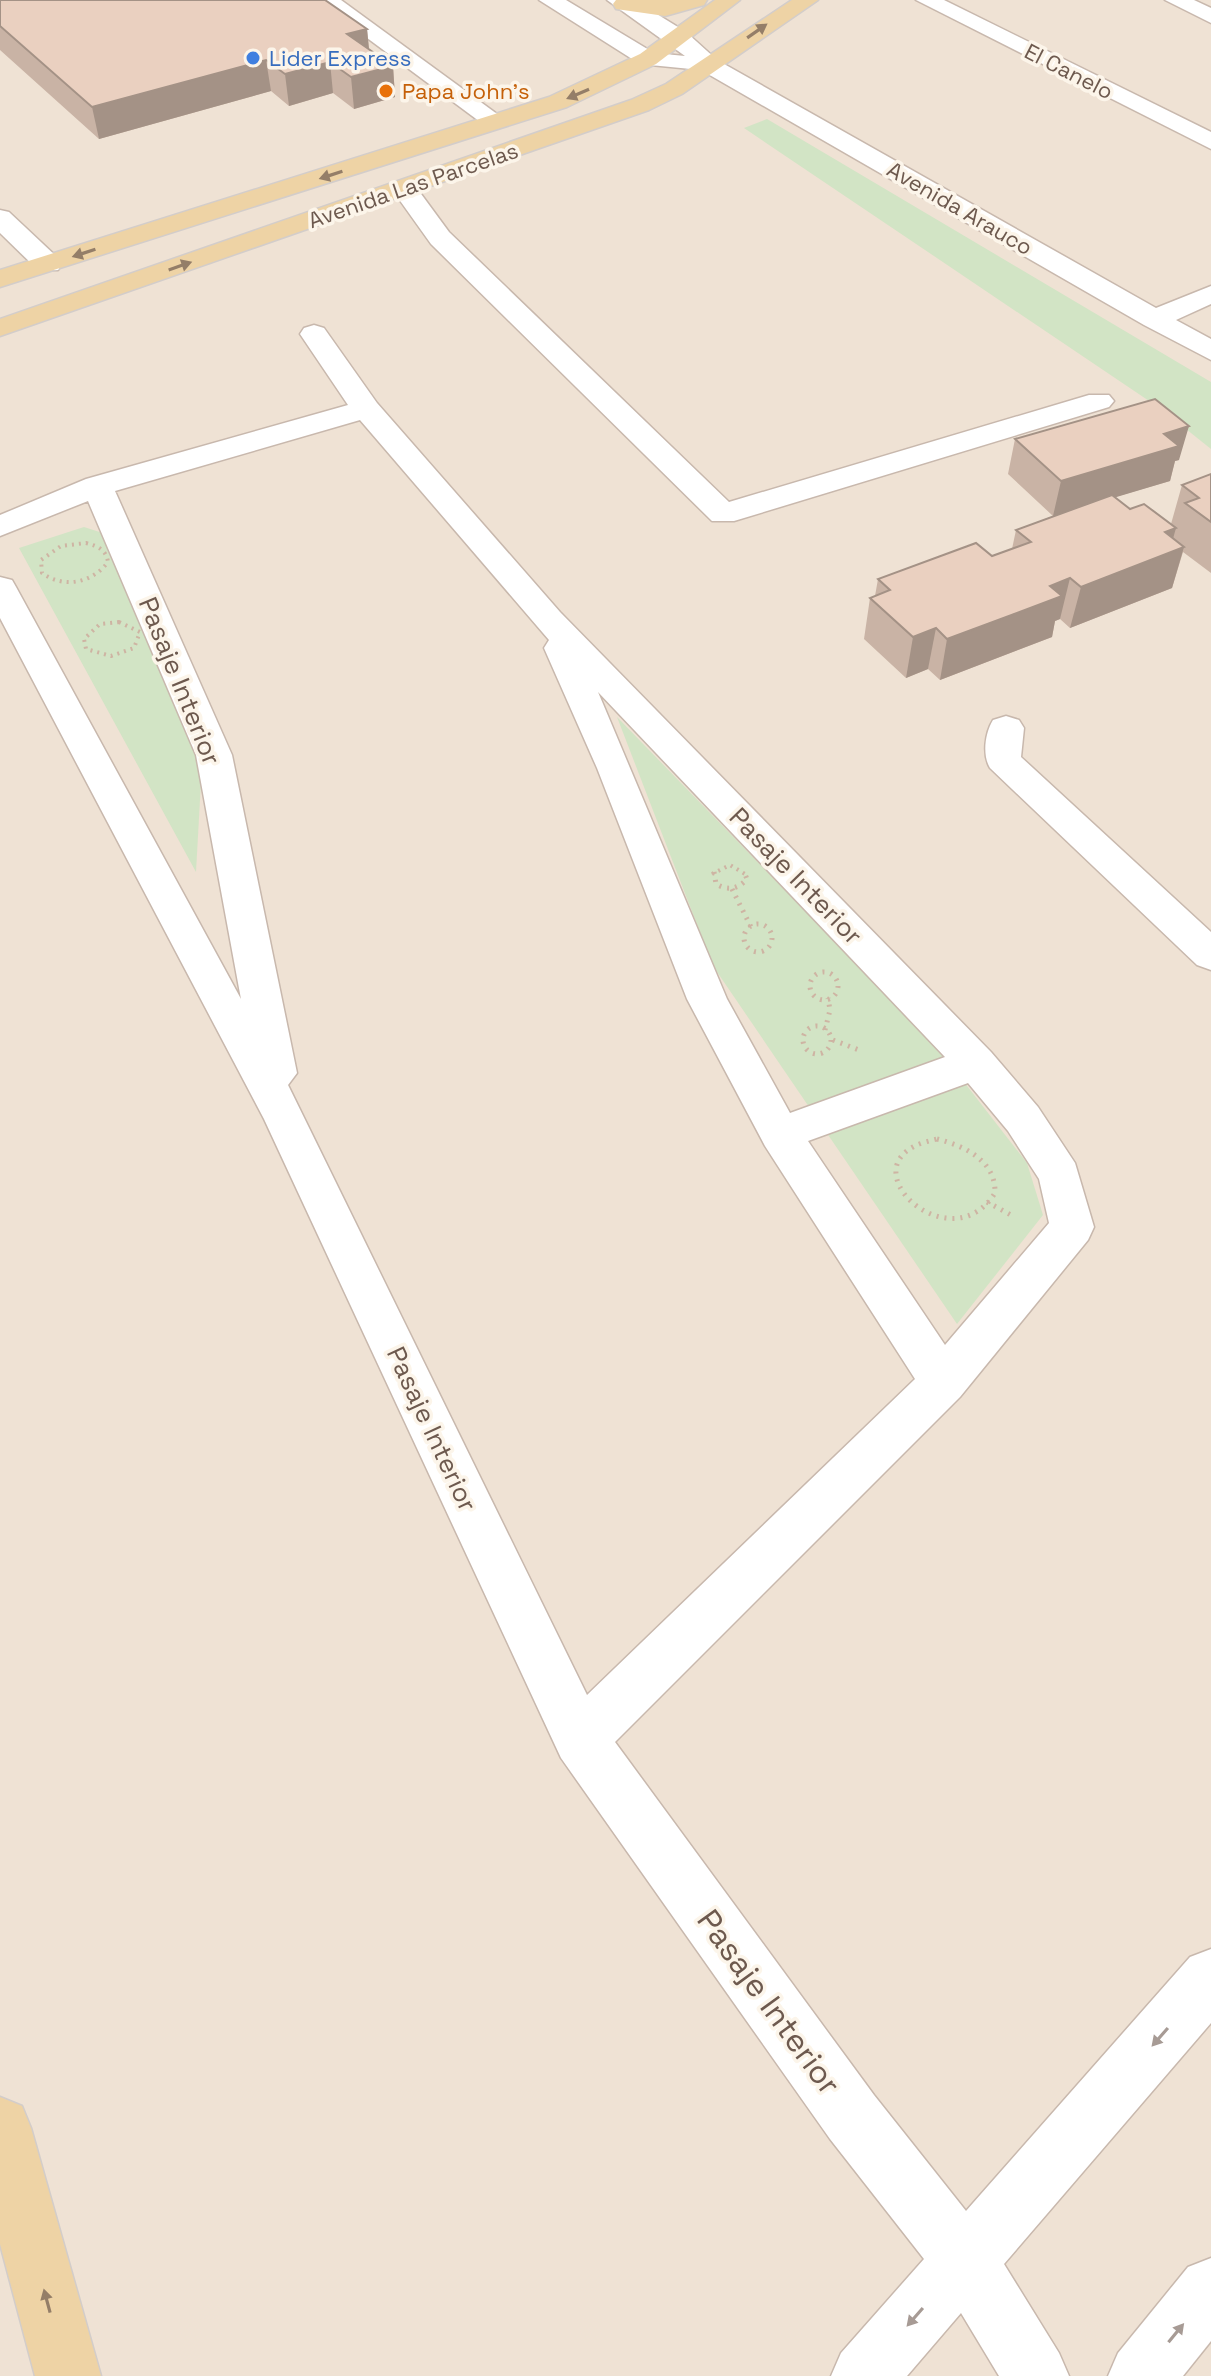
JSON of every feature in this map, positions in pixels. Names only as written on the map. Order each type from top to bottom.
[{"type":"main road","points":[[621,2],[665,9],[696,0]]},
{"type":"main road","name":"Avenida Las Parcelas","points":[[0,279],[586,91],[648,59],[729,0]]},
{"type":"main road","name":"Avenida Las Parcelas","points":[[0,328],[640,105],[674,89],[807,0]]},
{"type":"main road","points":[[0,2128],[68,2376]]},
{"type":"street","points":[[327,0],[496,122]]},
{"type":"street","name":"Avenida Arauco","points":[[550,0],[648,59],[709,65]]},
{"type":"street","name":"El Canelo","points":[[927,0],[1211,142]]},
{"type":"street","points":[[1176,0],[1211,16]]},
{"type":"street","name":"Avenida Arauco","points":[[621,2],[678,37],[709,65],[1211,351]]},
{"type":"street","points":[[404,188],[440,238],[723,514],[1099,401]]},
{"type":"street","points":[[0,218],[48,264]]},
{"type":"street","points":[[1154,319],[1211,294]]},
{"type":"street","name":"Pasaje Interior","points":[[314,334],[366,409],[548,619],[976,1063],[1023,1119],[1060,1175],[1072,1227],[943,1382],[580,1739]]},
{"type":"street","points":[[0,526],[97,486],[366,409]]},
{"type":"street","name":"Pasaje Interior","points":[[97,486],[214,755],[285,1119]]},
{"type":"street","name":"Pasaje Interior","points":[[0,587],[285,1119],[580,1739],[852,2117],[965,2260],[1036,2376]]},
{"type":"street","name":"Pasaje Interior","points":[[548,619],[615,768],[707,999],[780,1134],[943,1382]]},
{"type":"street","points":[[1006,728],[1003,760],[1211,955]]},
{"type":"street","points":[[780,1134],[976,1063]]},
{"type":"street","points":[[864,2376],[1211,1978]]},
{"type":"street","points":[[1141,2376],[1211,2290]]},
{"type":"path","points":[[732,889],[751,927]]},
{"type":"path","points":[[751,927],[770,930],[774,936],[773,944],[760,949],[745,944],[742,936],[751,927]]},
{"type":"path","points":[[825,1030],[830,1010],[828,998]]},
{"type":"path","points":[[825,1030],[833,1040],[827,1050],[817,1052],[804,1045],[802,1038],[806,1031],[825,1030]]},
{"type":"path","points":[[937,1139],[969,1147],[991,1168],[995,1182],[992,1195],[973,1214],[941,1218],[925,1214],[901,1195],[894,1170],[899,1158],[921,1142],[937,1139]]},
{"type":"shaded area","points":[[0,0],[1211,0],[1211,2376],[0,2376]]},
{"type":"green space","points":[[767,119],[1211,382],[1211,449],[1161,409],[744,128]]},
{"type":"green space","points":[[84,527],[112,536],[202,764],[196,872],[19,548]]},
{"type":"green space","points":[[617,717],[936,1046],[1027,1163],[1043,1215],[957,1324],[713,966]]},
{"type":"building","points":[[0,0],[325,0],[367,29],[347,34],[393,66],[351,77],[330,62],[285,74],[266,60],[92,107],[0,26]]},
{"type":"building","points":[[1155,399],[1189,426],[1164,434],[1179,446],[1061,481],[1015,439]]},
{"type":"building","points":[[1211,474],[1211,522],[1185,503],[1199,498],[1182,485]]},
{"type":"building","points":[[1112,495],[1130,509],[1144,504],[1176,528],[1165,532],[1184,547],[1081,587],[1070,578],[1050,586],[1062,596],[947,639],[936,628],[913,637],[870,598],[890,590],[878,579],[976,543],[992,556],[1031,542],[1016,530]]},
{"type":"place","name":"Lider Express","points":[[253,58]]},
{"type":"place","name":"Papa John's","points":[[386,91]]}]
